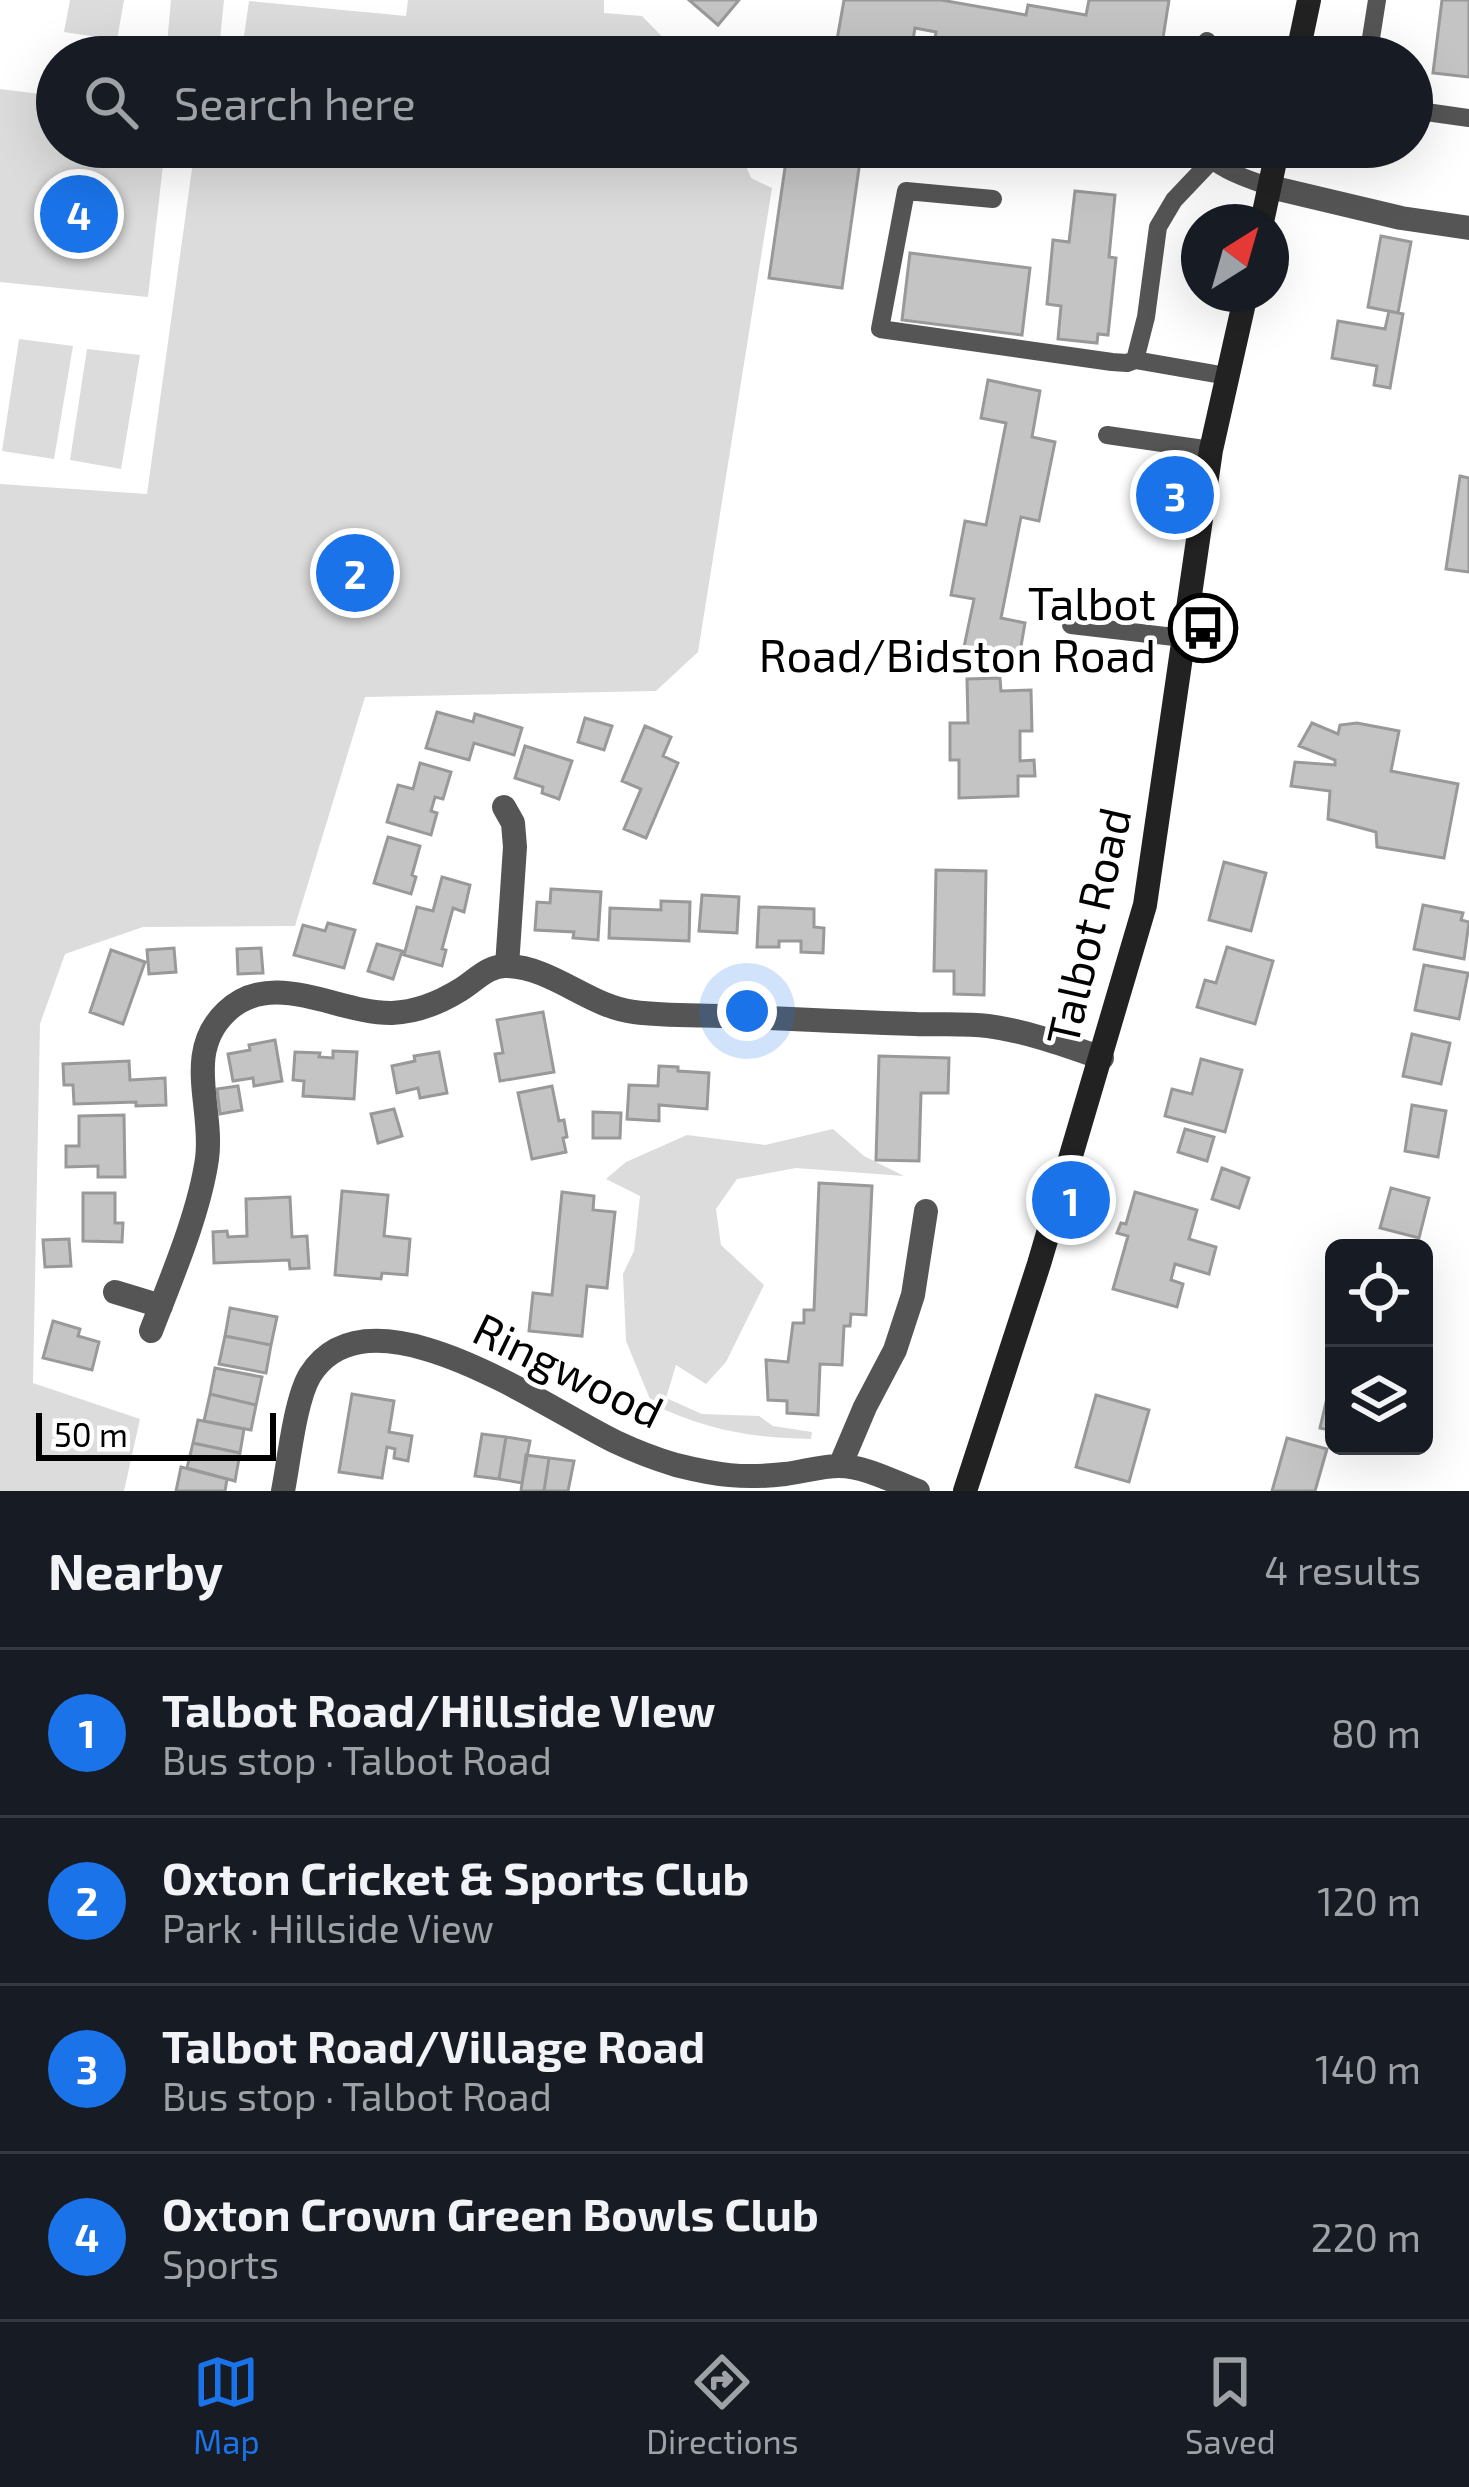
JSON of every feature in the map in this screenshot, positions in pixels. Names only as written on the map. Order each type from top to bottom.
[{"type":"main road","points":[[1301,36],[1309,0]]},
{"type":"main road","points":[[1266,204],[1274,168]]},
{"type":"main road","name":"Talbot Road","points":[[964,1491],[1025,1309],[1145,905],[1211,450],[1242,312]]},
{"type":"street","points":[[1270,187],[1401,218],[1469,228]]},
{"type":"street","points":[[504,807],[513,823],[515,848],[507,966]]},
{"type":"street","points":[[152,1331],[182,1250],[206,1162],[202,1060],[206,1043],[225,1013],[259,994],[280,992],[392,1013],[427,1007],[493,968],[507,966],[629,1012],[988,1026],[1102,1058]]},
{"type":"street","points":[[840,1466],[895,1350],[913,1295],[926,1211]]},
{"type":"street","points":[[115,1292],[161,1306]]},
{"type":"street","name":"Ringwood","points":[[283,1491],[304,1387],[328,1356],[365,1341],[395,1342],[447,1355],[616,1442],[669,1463],[727,1478],[840,1466],[918,1491]]},
{"type":"lane","points":[[1371,36],[1377,0]]},
{"type":"lane","points":[[1433,113],[1469,118]]},
{"type":"lane","points":[[1136,360],[1158,227],[1196,168]]},
{"type":"lane","points":[[1225,168],[1270,187]]},
{"type":"lane","points":[[993,199],[906,191],[880,329],[1112,362],[1136,360],[1227,376]]},
{"type":"lane","points":[[1107,435],[1211,450]]},
{"type":"lane","points":[[1071,625],[1183,638]]},
{"type":"shaded area","points":[[70,0],[124,0],[118,36],[64,32]]},
{"type":"shaded area","points":[[171,0],[224,0],[220,36],[168,36]]},
{"type":"shaded area","points":[[408,0],[604,0],[604,13],[642,16],[662,36],[244,36],[249,1],[406,16]]},
{"type":"shaded area","points":[[0,89],[36,93],[36,168],[163,168],[148,297],[0,282]]},
{"type":"shaded area","points":[[192,168],[747,168],[751,178],[772,188],[698,652],[656,691],[365,697],[295,926],[143,927],[65,954],[40,1024],[33,1383],[140,1419],[124,1491],[0,1491],[0,484],[147,494]]},
{"type":"shaded area","points":[[19,339],[73,346],[54,459],[2,451]]},
{"type":"shaded area","points":[[87,349],[140,355],[121,469],[70,460]]},
{"type":"shaded area","points":[[833,1129],[864,1156],[904,1176],[796,1168],[737,1179],[716,1209],[721,1245],[764,1285],[726,1362],[706,1384],[676,1365],[666,1398],[702,1414],[759,1416],[773,1426],[812,1432],[811,1439],[730,1431],[652,1404],[626,1341],[623,1274],[634,1251],[640,1196],[606,1179],[626,1162],[687,1135],[765,1145]]},
{"type":"building","points":[[689,0],[739,0],[718,25]]},
{"type":"building","points":[[844,0],[941,0],[1026,15],[1028,5],[1086,15],[1089,0],[1169,0],[1163,36],[935,36],[936,32],[915,28],[914,36],[838,36]]},
{"type":"building","points":[[1442,0],[1469,0],[1469,77],[1433,73]]},
{"type":"building","points":[[785,168],[859,168],[842,288],[769,278]]},
{"type":"building","points":[[1075,191],[1115,195],[1109,257],[1116,258],[1108,335],[1098,334],[1097,343],[1058,339],[1061,306],[1047,304],[1053,240],[1069,242]]},
{"type":"building","points":[[1381,236],[1411,242],[1398,313],[1368,307]]},
{"type":"building","points":[[910,253],[1030,268],[1022,335],[902,320]]},
{"type":"building","points":[[1389,311],[1403,314],[1390,388],[1374,385],[1377,366],[1332,358],[1338,321],[1385,329]]},
{"type":"building","points":[[988,380],[1040,391],[1032,437],[1055,442],[1039,521],[1021,517],[1001,618],[1025,623],[1019,658],[964,647],[974,599],[951,595],[965,521],[986,525],[1006,423],[981,418]]},
{"type":"building","points":[[1460,476],[1469,478],[1469,572],[1446,569]]},
{"type":"building","points":[[1000,678],[1001,691],[1031,690],[1032,731],[1020,731],[1020,761],[1034,760],[1035,776],[1018,776],[1018,796],[959,798],[959,760],[950,760],[950,723],[968,723],[967,679]]},
{"type":"building","points":[[437,712],[473,722],[475,714],[522,728],[514,755],[474,743],[469,760],[426,748]]},
{"type":"building","points":[[585,718],[612,726],[604,750],[578,742]]},
{"type":"building","points":[[1312,723],[1338,734],[1340,725],[1357,723],[1399,731],[1391,771],[1458,784],[1444,858],[1377,847],[1376,832],[1328,819],[1330,791],[1291,786],[1295,762],[1335,765],[1335,760],[1299,746]]},
{"type":"building","points":[[645,726],[671,737],[663,756],[678,763],[646,838],[624,829],[641,789],[622,781]]},
{"type":"building","points":[[525,746],[572,761],[559,799],[542,793],[543,787],[515,778]]},
{"type":"building","points":[[420,763],[451,772],[443,799],[435,797],[431,811],[437,813],[431,835],[387,822],[398,785],[413,789]]},
{"type":"building","points":[[388,837],[420,846],[411,894],[374,883]]},
{"type":"building","points":[[1224,862],[1266,873],[1251,931],[1209,920]]},
{"type":"building","points":[[936,870],[986,871],[984,995],[954,994],[954,971],[934,971]]},
{"type":"building","points":[[442,877],[470,885],[464,912],[453,908],[442,966],[404,955],[417,907],[433,911]]},
{"type":"building","points":[[551,889],[601,892],[598,940],[573,938],[574,932],[535,930],[537,902],[550,903]]},
{"type":"building","points":[[702,895],[739,897],[737,933],[699,931]]},
{"type":"building","points":[[661,901],[690,902],[689,941],[609,938],[610,908],[661,910]]},
{"type":"building","points":[[1423,905],[1463,913],[1461,920],[1469,922],[1464,959],[1414,949]]},
{"type":"building","points":[[759,907],[814,909],[814,927],[824,928],[823,953],[801,952],[801,941],[757,947]]},
{"type":"building","points":[[328,923],[355,930],[344,968],[294,955],[303,925],[325,931]]},
{"type":"building","points":[[377,944],[402,951],[393,979],[368,971]]},
{"type":"building","points":[[1227,947],[1273,961],[1255,1024],[1197,1007],[1205,980],[1216,983]]},
{"type":"building","points":[[174,948],[176,972],[149,974],[147,950]]},
{"type":"building","points":[[261,948],[263,973],[238,974],[237,949]]},
{"type":"building","points":[[111,950],[145,962],[123,1024],[90,1012]]},
{"type":"building","points":[[1424,965],[1468,973],[1459,1019],[1415,1010]]},
{"type":"building","points":[[543,1012],[554,1072],[500,1081],[495,1054],[503,1053],[497,1020]]},
{"type":"building","points":[[1412,1034],[1450,1043],[1441,1084],[1403,1076]]},
{"type":"building","points":[[275,1040],[282,1081],[254,1086],[253,1078],[233,1081],[228,1054]]},
{"type":"building","points":[[333,1051],[357,1052],[354,1099],[303,1096],[304,1081],[293,1080],[295,1052],[333,1058]]},
{"type":"building","points":[[439,1052],[447,1093],[420,1098],[418,1088],[397,1093],[392,1066]]},
{"type":"building","points":[[879,1056],[949,1058],[948,1093],[921,1093],[919,1161],[876,1160]]},
{"type":"building","points":[[1201,1059],[1242,1070],[1225,1132],[1165,1116],[1172,1089],[1192,1094]]},
{"type":"building","points":[[129,1061],[130,1080],[165,1078],[166,1105],[74,1104],[73,1085],[64,1085],[63,1064]]},
{"type":"building","points":[[659,1066],[709,1073],[707,1109],[659,1105],[659,1121],[627,1119],[629,1085],[658,1086]]},
{"type":"building","points":[[238,1086],[242,1110],[220,1114],[217,1089]]},
{"type":"building","points":[[552,1086],[559,1121],[564,1120],[566,1152],[532,1159],[518,1093]]},
{"type":"building","points":[[1412,1105],[1446,1111],[1438,1157],[1405,1151]]},
{"type":"building","points":[[394,1109],[402,1136],[378,1143],[371,1114]]},
{"type":"building","points":[[593,1112],[621,1113],[620,1138],[593,1138]]},
{"type":"building","points":[[124,1115],[125,1177],[98,1177],[98,1166],[66,1167],[66,1146],[79,1146],[79,1116]]},
{"type":"building","points":[[1185,1129],[1214,1137],[1207,1161],[1178,1152]]},
{"type":"building","points":[[1222,1168],[1249,1178],[1239,1208],[1212,1199]]},
{"type":"building","points":[[819,1183],[872,1186],[866,1315],[851,1314],[850,1326],[844,1326],[842,1365],[820,1364],[818,1415],[787,1413],[787,1401],[768,1400],[766,1360],[788,1362],[793,1323],[804,1323],[804,1310],[814,1310]]},
{"type":"building","points":[[1391,1188],[1429,1198],[1419,1238],[1380,1228]]},
{"type":"building","points":[[342,1191],[388,1195],[384,1236],[410,1239],[407,1275],[382,1273],[381,1279],[335,1275]]},
{"type":"building","points":[[562,1192],[594,1196],[593,1210],[615,1212],[607,1288],[587,1286],[582,1336],[529,1331],[533,1293],[552,1295]]},
{"type":"building","points":[[1135,1192],[1197,1210],[1189,1239],[1216,1247],[1209,1274],[1175,1264],[1171,1280],[1183,1284],[1177,1307],[1113,1289],[1128,1236],[1117,1233],[1121,1223],[1126,1224]]},
{"type":"building","points":[[83,1193],[115,1193],[115,1223],[123,1223],[122,1242],[83,1241]]},
{"type":"building","points":[[290,1197],[292,1237],[307,1236],[309,1268],[290,1269],[289,1260],[214,1263],[213,1232],[247,1236],[246,1199]]},
{"type":"building","points":[[69,1239],[71,1266],[45,1267],[43,1240]]},
{"type":"building","points":[[230,1308],[277,1317],[271,1345],[225,1336]]},
{"type":"building","points":[[53,1321],[80,1329],[78,1336],[99,1342],[92,1370],[43,1358]]},
{"type":"building","points":[[225,1336],[271,1345],[266,1373],[219,1364]]},
{"type":"building","points":[[215,1368],[262,1377],[256,1405],[210,1394]]},
{"type":"building","points":[[210,1394],[256,1405],[251,1430],[204,1421]]},
{"type":"building","points":[[352,1394],[394,1401],[389,1432],[412,1436],[408,1461],[394,1458],[395,1449],[387,1447],[382,1478],[339,1472]]},
{"type":"building","points":[[1096,1395],[1149,1410],[1129,1482],[1076,1467]]},
{"type":"building","points":[[198,1420],[244,1429],[240,1453],[193,1443]]},
{"type":"building","points":[[482,1434],[506,1437],[499,1479],[475,1476]]},
{"type":"building","points":[[506,1437],[530,1441],[522,1483],[499,1479]]},
{"type":"building","points":[[1287,1438],[1325,1448],[1315,1491],[1272,1491]]},
{"type":"building","points":[[193,1443],[240,1453],[235,1481],[187,1468]]},
{"type":"building","points":[[526,1455],[549,1458],[544,1491],[521,1491]]},
{"type":"building","points":[[549,1458],[574,1461],[568,1491],[544,1491]]},
{"type":"building","points":[[181,1467],[227,1479],[225,1491],[176,1491]]},
{"type":"place","name":"Oxton Crown Green Bowls Club","points":[[79,214]]},
{"type":"place","name":"Talbot Road/Village Road","points":[[1175,495]]},
{"type":"place","name":"Oxton Cricket & Sports Club","points":[[355,573]]},
{"type":"place","name":"Talbot Road/Bidston Road","points":[[1203,628]]},
{"type":"place","name":"Talbot Road/Hillside VIew","points":[[1071,1200]]}]
